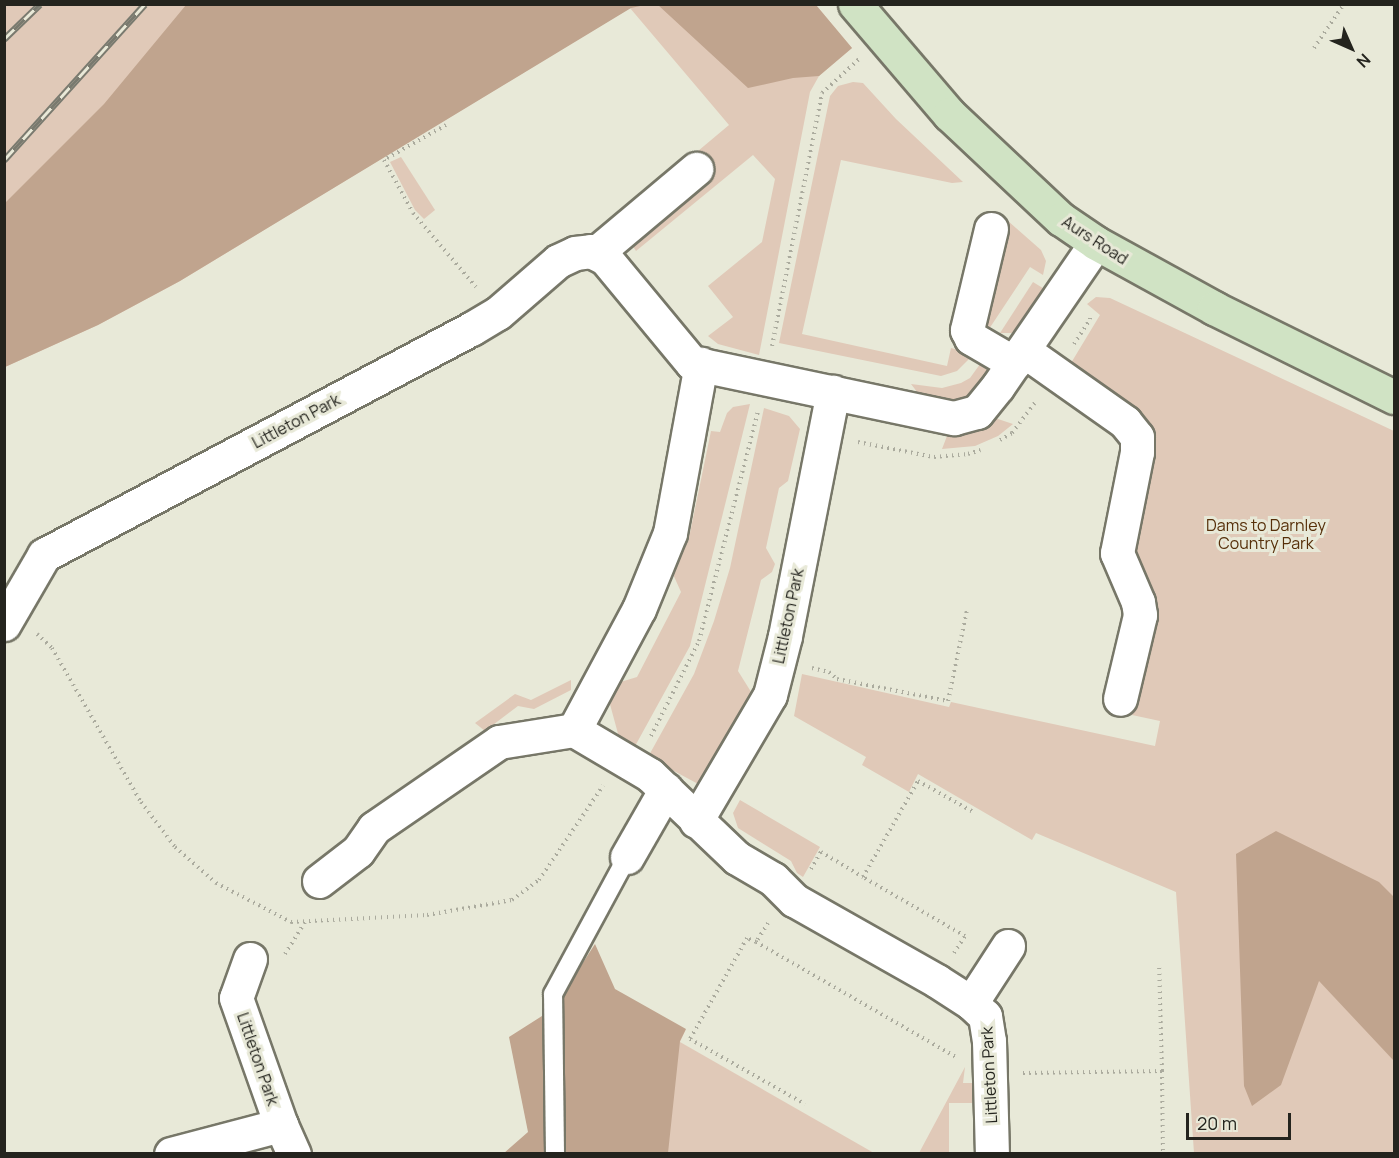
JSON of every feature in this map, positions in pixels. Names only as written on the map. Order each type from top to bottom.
[{"type":"street","name":"Aurs Road","points":[[855,4],[949,114],[1053,211],[1096,243],[1214,308],[1395,397]]},
{"type":"street","points":[[696,169],[596,253],[605,258],[692,363],[954,418],[977,412],[1096,243]]},
{"type":"street","points":[[991,229],[967,330],[971,338],[1018,356],[1125,422],[1137,437],[1137,452],[1117,553],[1138,602],[1140,615],[1120,699]]},
{"type":"street","name":"Littleton Park","points":[[7,613],[44,555],[498,313],[558,261],[575,254],[591,251],[596,253]]},
{"type":"street","points":[[319,881],[358,851],[374,828],[499,742],[574,730],[639,609],[670,533],[701,364]]},
{"type":"street","name":"Littleton Park","points":[[696,822],[770,695],[833,392]]},
{"type":"street","name":"Littleton Park","points":[[574,730],[650,775],[696,822],[737,858],[772,879],[794,900],[937,981],[971,1003],[985,1016],[989,1041],[992,1154]]},
{"type":"street","points":[[627,857],[666,789]]},
{"type":"street","points":[[971,1003],[1008,946]]},
{"type":"street","name":"Littleton Park","points":[[171,1154],[287,1139],[237,998],[250,959]]},
{"type":"lane","points":[[555,1154],[553,994],[627,857]]},
{"type":"path","points":[[1314,48],[1344,4]]},
{"type":"path","points":[[446,125],[384,160],[413,213],[498,313]]},
{"type":"path","points":[[779,660],[829,672],[837,679],[948,701],[967,610]]},
{"type":"path","points":[[7,613],[52,648],[141,802],[175,847],[216,883],[291,922],[427,915],[512,900],[539,880],[622,758]]},
{"type":"path","points":[[937,981],[965,936],[863,877],[918,781],[975,813]]},
{"type":"path","points":[[756,942],[747,938],[690,1039],[805,1104]]},
{"type":"path","points":[[1162,1071],[1163,1154]]},
{"type":"green space","points":[[4,5],[816,5],[852,48],[819,76],[810,92],[759,355],[718,344],[708,336],[733,317],[708,286],[762,242],[775,179],[753,155],[636,251],[630,242],[714,173],[698,151],[729,125],[630,8],[180,281],[98,325],[5,367]]},
{"type":"green space","points":[[853,82],[863,83],[896,119],[963,182],[952,183],[841,160],[802,334],[947,366],[951,348],[974,354],[957,371],[941,376],[779,343],[830,96],[838,86]]},
{"type":"green space","points":[[401,157],[435,210],[424,219],[415,210],[390,162]]},
{"type":"green space","points":[[1000,220],[1008,221],[1041,250],[1046,261],[1043,275],[1030,267],[989,329],[985,322]]},
{"type":"green space","points":[[1033,282],[1046,290],[1018,333],[1000,333]]},
{"type":"green space","name":"Dams to Darnley Country Park","points":[[1096,297],[1110,298],[1394,431],[1394,1153],[1194,1153],[1176,892],[1036,833],[1032,840],[918,774],[909,792],[862,765],[866,757],[794,716],[802,674],[949,707],[951,702],[1155,746],[1160,721],[1132,715],[1156,607],[1134,546],[1155,450],[1152,428],[1133,407],[1071,363],[1100,315],[1087,304]]},
{"type":"green space","points":[[983,360],[992,374],[970,396],[949,404],[924,401],[911,384],[942,388],[961,383],[970,378]]},
{"type":"green space","points":[[750,404],[690,646],[634,748],[620,741],[608,697],[614,684],[637,677],[681,592],[672,572],[690,533],[711,431],[720,432],[727,413],[733,407]]},
{"type":"green space","points":[[764,408],[789,416],[800,429],[788,481],[779,488],[766,548],[775,564],[772,572],[761,580],[738,671],[753,695],[700,785],[648,757],[694,674],[714,621],[730,568]]},
{"type":"green space","points":[[995,418],[1013,424],[998,436],[975,446],[942,449],[947,436],[969,432]]},
{"type":"green space","points":[[571,680],[571,690],[534,709],[518,706],[485,731],[475,723],[515,694],[531,700]]},
{"type":"green space","points":[[740,800],[820,847],[803,877],[797,873],[791,861],[738,828],[733,813]]},
{"type":"green space","points":[[686,1029],[680,1042],[874,1153],[591,1154]]},
{"type":"green space","points":[[965,1067],[963,1083],[973,1083],[972,1103],[949,1103],[949,1153],[919,1153]]},
{"type":"shaded area","points":[[186,5],[645,5],[631,8],[180,281],[98,325],[5,367],[5,203],[104,104]]},
{"type":"shaded area","points":[[658,5],[816,5],[852,48],[819,76],[793,78],[748,88]]},
{"type":"shaded area","points":[[1276,831],[1379,882],[1394,897],[1394,1061],[1319,981],[1281,1085],[1252,1106],[1244,1086],[1236,854]]},
{"type":"shaded area","points":[[595,944],[615,989],[686,1029],[680,1041],[668,1153],[503,1154],[528,1132],[509,1037],[553,1009]]},
{"type":"railway","points":[[4,39],[40,4]]},
{"type":"railway","points":[[4,160],[145,4]]}]
